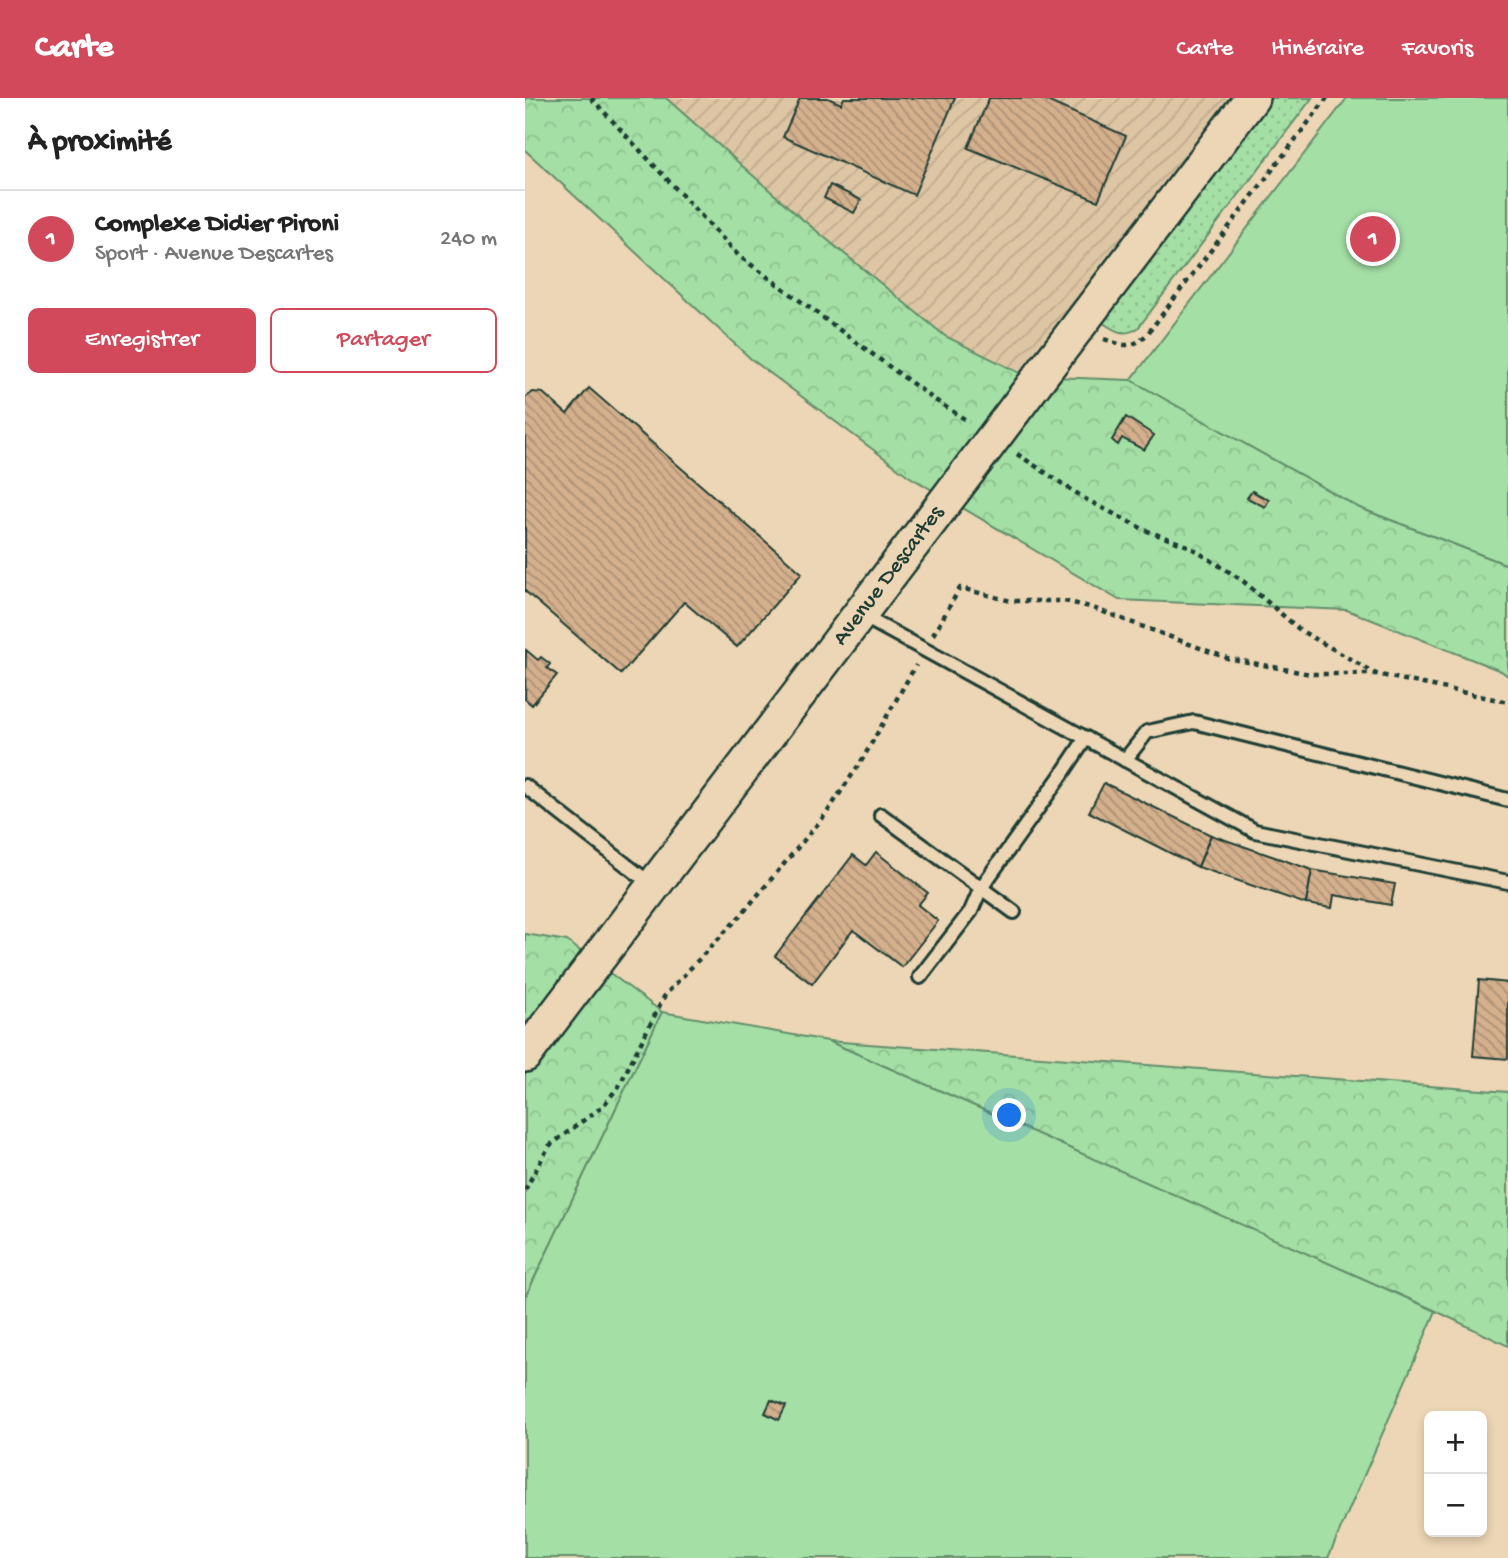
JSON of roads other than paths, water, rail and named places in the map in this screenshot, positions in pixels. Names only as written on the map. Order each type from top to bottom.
[{"type":"main road","name":"Avenue Descartes","points":[[525,1055],[1252,98]]},
{"type":"lane","points":[[859,614],[1255,831],[1508,881]]},
{"type":"lane","points":[[1125,760],[1147,732],[1194,722],[1508,800]]},
{"type":"lane","points":[[920,976],[971,911],[981,888],[1086,738]]},
{"type":"lane","points":[[525,786],[653,886]]},
{"type":"lane","points":[[881,815],[1014,912]]},
{"type":"place","name":"Complexe Didier Pironi","points":[[1373,239]]}]
